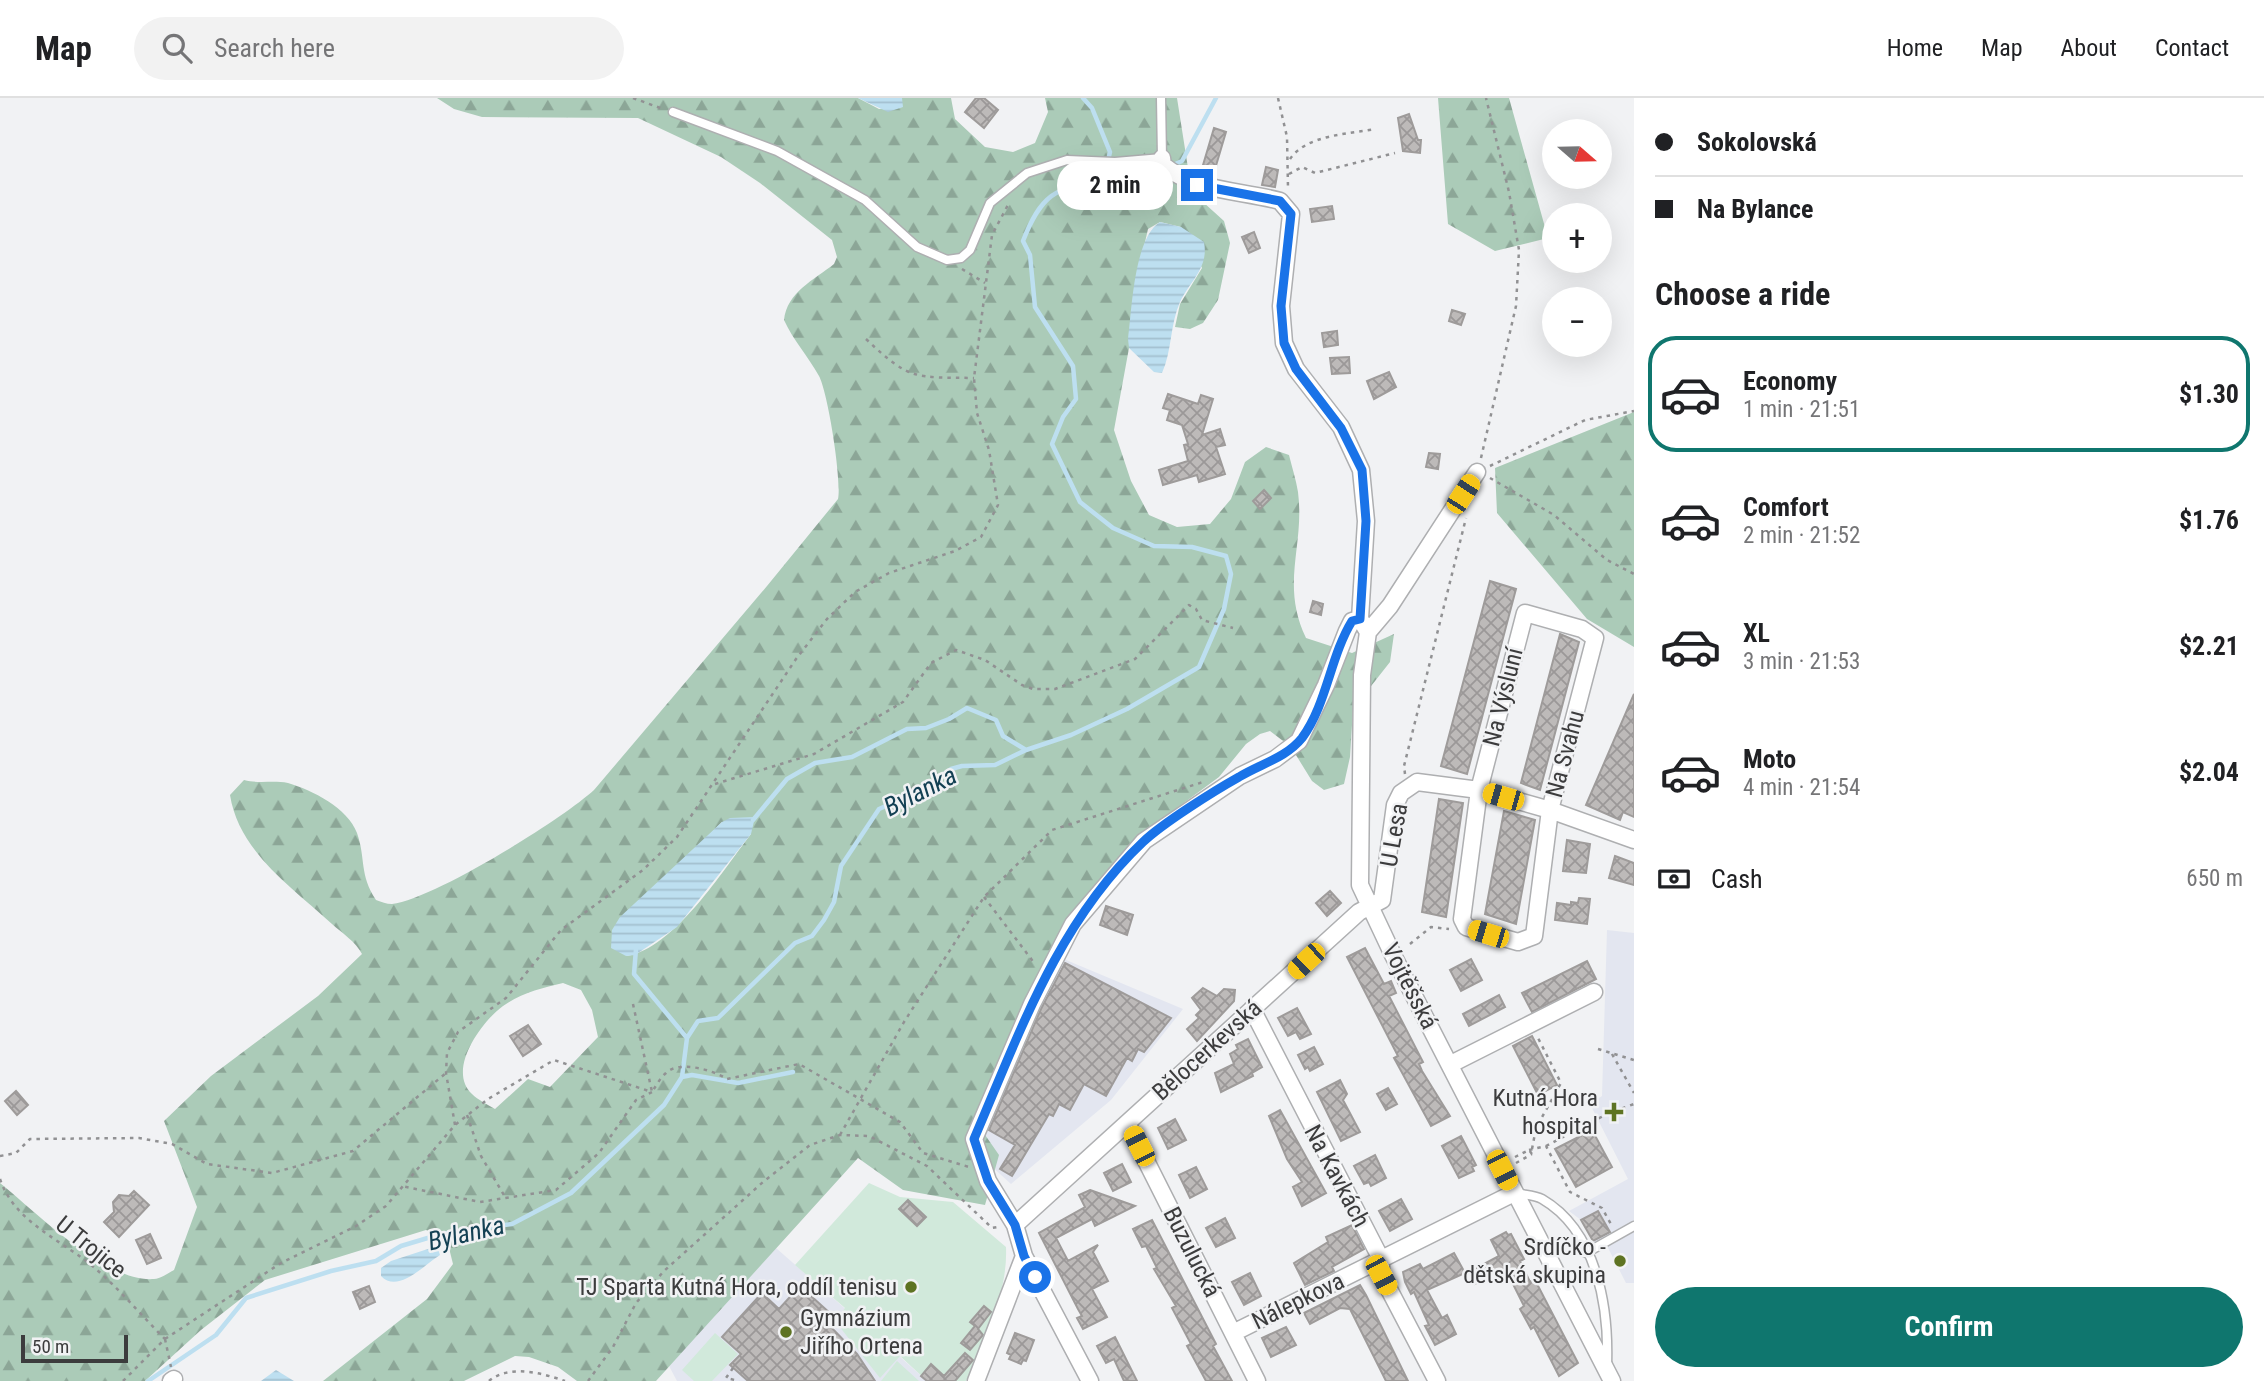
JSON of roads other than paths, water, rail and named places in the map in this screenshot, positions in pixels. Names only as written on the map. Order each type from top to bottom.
[{"type":"street","name":"Vojtěšská","points":[[1166,165],[1197,185],[1273,199],[1287,205],[1292,224],[1281,306],[1284,343],[1296,369],[1341,428],[1363,478],[1366,521],[1360,885],[1393,956],[1505,1165],[1514,1193],[1609,1376]]},
{"type":"street","points":[[1090,1381],[1024,1256],[1015,1225],[985,1172],[974,1139],[1046,977],[1087,905],[1144,841],[1240,776],[1275,759],[1299,741],[1352,621],[1364,626],[1390,606],[1478,472]]},
{"type":"street","name":"Na Výsluní","points":[[1525,613],[1479,790],[1462,919],[1466,927],[1525,942]]},
{"type":"street","name":"Na Svahu","points":[[1525,613],[1582,629],[1595,638],[1550,810],[1534,936],[1525,942]]},
{"type":"street","name":"U Lesa","points":[[1372,907],[1382,900],[1395,805],[1408,787],[1425,781],[1479,790],[1550,810],[1634,839]]},
{"type":"street","name":"Bělocerkevská","points":[[1015,1225],[1359,912],[1372,907]]},
{"type":"street","points":[[1451,1064],[1594,992]]},
{"type":"street","name":"Na Kavkách","points":[[1252,1009],[1381,1259],[1381,1275],[1437,1381]]},
{"type":"street","name":"Buzulucká","points":[[1127,1123],[1257,1381]]},
{"type":"street","name":"Nálepkova","points":[[1233,1333],[1514,1193]]},
{"type":"street","points":[[976,1381],[1024,1256]]},
{"type":"lane","points":[[673,112],[777,152],[865,200],[917,247],[947,260],[961,258],[970,250],[990,203],[1027,173],[1067,160],[1166,165],[1161,98]]},
{"type":"lane","points":[[1514,1193],[1540,1198],[1571,1222],[1601,1285],[1609,1376]]},
{"type":"lane","points":[[1586,1253],[1634,1226]]},
{"type":"water","points":[[858,98],[902,98],[903,107],[888,112]]},
{"type":"water","points":[[1160,222],[1181,227],[1204,242],[1205,251],[1198,274],[1177,310],[1162,373],[1154,372],[1129,348],[1128,339],[1140,258],[1151,230]]},
{"type":"water","points":[[755,817],[751,834],[677,927],[635,955],[626,956],[611,948],[612,930],[620,917],[722,822],[730,818]]},
{"type":"water","points":[[437,1246],[440,1255],[411,1276],[395,1282],[381,1276],[381,1268],[391,1261]]},
{"type":"water","points":[[276,1370],[294,1381],[261,1381]]},
{"type":"waterway","name":"Bylanka","points":[[148,1381],[216,1335],[246,1298],[331,1271],[376,1261],[401,1246],[441,1234],[512,1224],[571,1193],[664,1105],[682,1077],[687,1038],[698,1021],[718,1018],[795,943],[812,936],[834,902],[841,866],[879,809],[920,791],[951,769],[995,765],[1026,750],[1071,735],[1127,709],[1199,667],[1224,609],[1231,574],[1226,556],[1192,547],[1154,546],[1113,528],[1080,502],[1052,444],[1063,417],[1076,399],[1073,366],[1035,307],[1030,255],[1023,241],[1036,214],[1051,196],[1073,186],[1103,182],[1110,152],[1092,108],[1083,98]]},
{"type":"waterway","points":[[1171,166],[1182,161],[1216,98]]},
{"type":"waterway","points":[[1103,182],[1135,183],[1163,170]]},
{"type":"waterway","points":[[753,820],[787,779],[815,763],[852,757],[907,729],[926,728],[967,708],[996,720],[1003,736],[1026,750]]},
{"type":"waterway","points":[[636,949],[634,974],[687,1038]]},
{"type":"waterway","points":[[682,1077],[692,1075],[738,1083],[793,1072]]},
{"type":"place","name":"Kutná Hora hospital","points":[[1614,1112]]},
{"type":"place","name":"Srdíčko - dětská skupina","points":[[1620,1261]]},
{"type":"place","name":"TJ Sparta Kutná Hora, oddíl tenisu","points":[[911,1287]]},
{"type":"place","name":"Gymnázium Jiřího Ortena","points":[[786,1332]]}]
